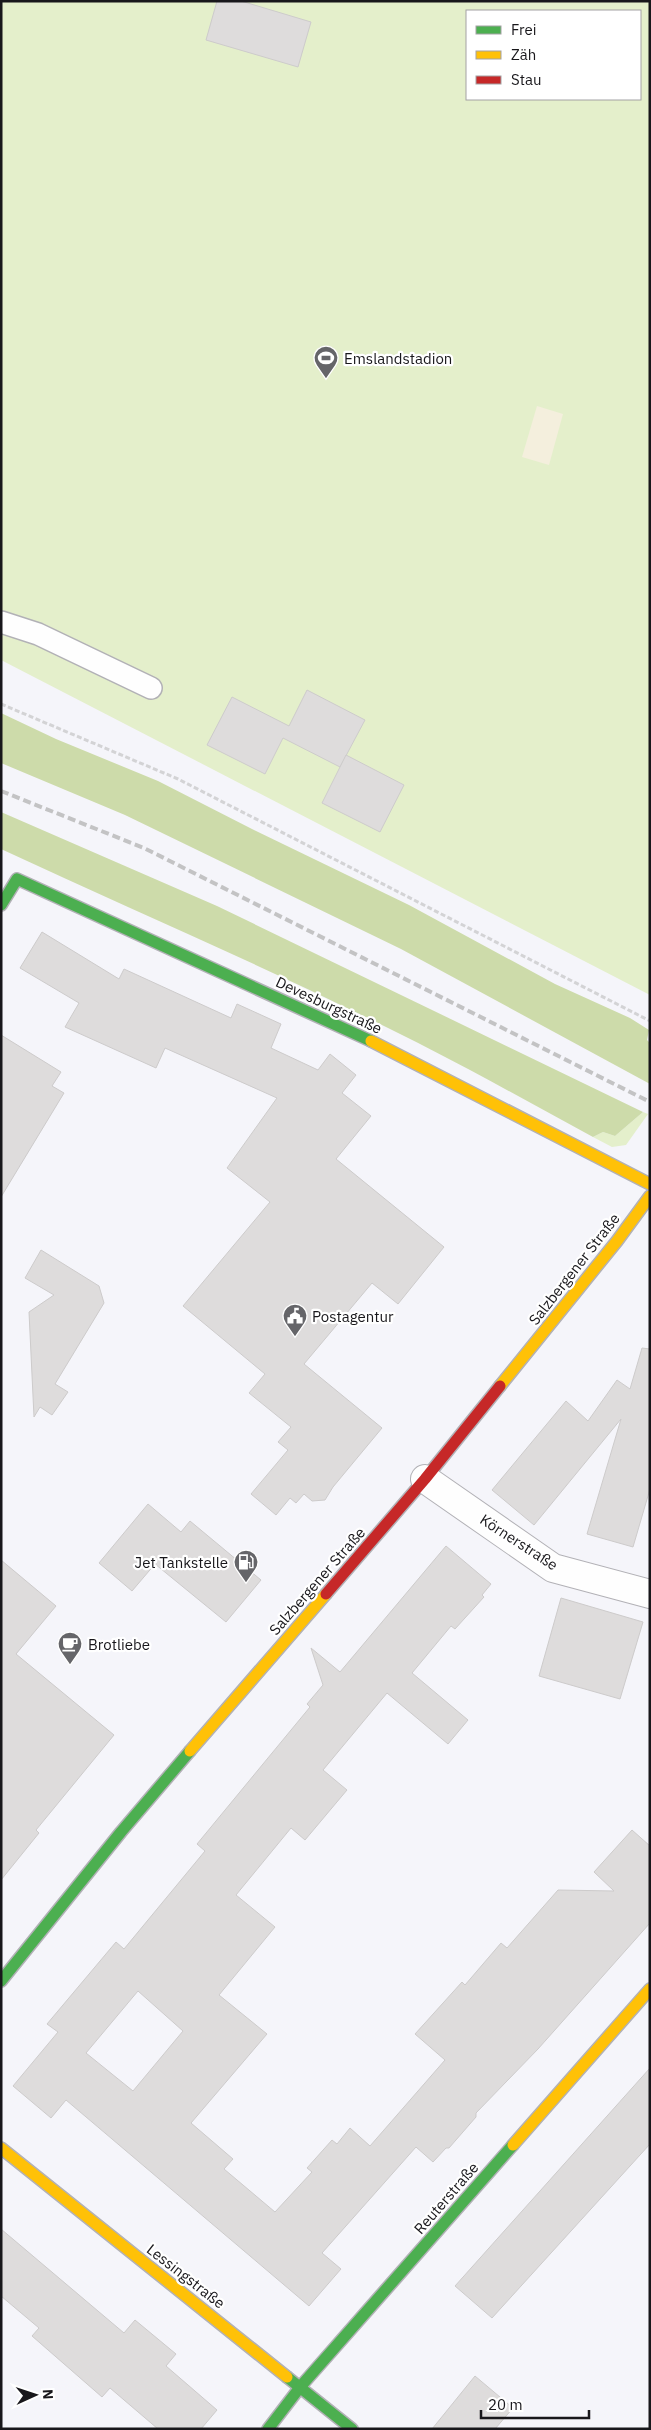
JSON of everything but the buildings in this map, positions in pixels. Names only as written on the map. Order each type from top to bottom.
[{"type":"street","name":"Devesburgstraße","points":[[1,906],[18,879],[350,1030],[650,1184]]},
{"type":"street","name":"Salzbergener Straße","points":[[1,1981],[121,1832],[425,1479],[617,1241],[650,1196]]},
{"type":"street","name":"Körnerstraße","points":[[425,1479],[553,1568],[650,1594]]},
{"type":"street","name":"Reuterstraße","points":[[268,2429],[301,2386],[650,1989]]},
{"type":"street","name":"Lessingstraße","points":[[1,2148],[301,2386],[352,2429]]},
{"type":"lane","points":[[1,622],[38,634],[151,688]]},
{"type":"path","points":[[1,704],[178,779],[650,1021]]},
{"type":"green space","name":"Emslandstadion","points":[[1,1],[650,1],[650,995],[1,660]]},
{"type":"green space","points":[[1,713],[56,739],[158,781],[409,905],[555,984],[630,1018],[649,1030],[647,1040],[650,1043],[650,1084],[401,949],[125,815],[1,763]]},
{"type":"green space","points":[[1,812],[217,906],[643,1112],[615,1136],[603,1132],[593,1137],[413,1040],[237,956],[1,849]]},
{"type":"green space","points":[[643,1112],[648,1114],[626,1145],[612,1147],[593,1137],[603,1132],[615,1136]]},
{"type":"sand","points":[[537,406],[563,414],[549,465],[522,457]]},
{"type":"railway","points":[[1,791],[144,848],[650,1102]]},
{"type":"traffic: fast","points":[[1,905],[17,879],[371,1041]]},
{"type":"traffic: fast","points":[[1,1981],[121,1832],[190,1751]]},
{"type":"traffic: fast","points":[[268,2429],[301,2386],[513,2145]]},
{"type":"traffic: fast","points":[[287,2377],[352,2429]]},
{"type":"traffic: slow","points":[[371,1041],[650,1184]]},
{"type":"traffic: slow","points":[[500,1386],[617,1241],[650,1196]]},
{"type":"traffic: slow","points":[[190,1751],[326,1594]]},
{"type":"traffic: slow","points":[[513,2145],[650,1989]]},
{"type":"traffic: slow","points":[[1,2148],[287,2377]]},
{"type":"traffic: jam","points":[[326,1594],[425,1479],[500,1386]]},
{"type":"place","name":"Emslandstadion","points":[[326,379]]},
{"type":"place","name":"Postagentur","points":[[295,1337]]},
{"type":"place","name":"Jet Tankstelle","points":[[246,1583]]},
{"type":"place","name":"Brotliebe","points":[[70,1665]]}]
